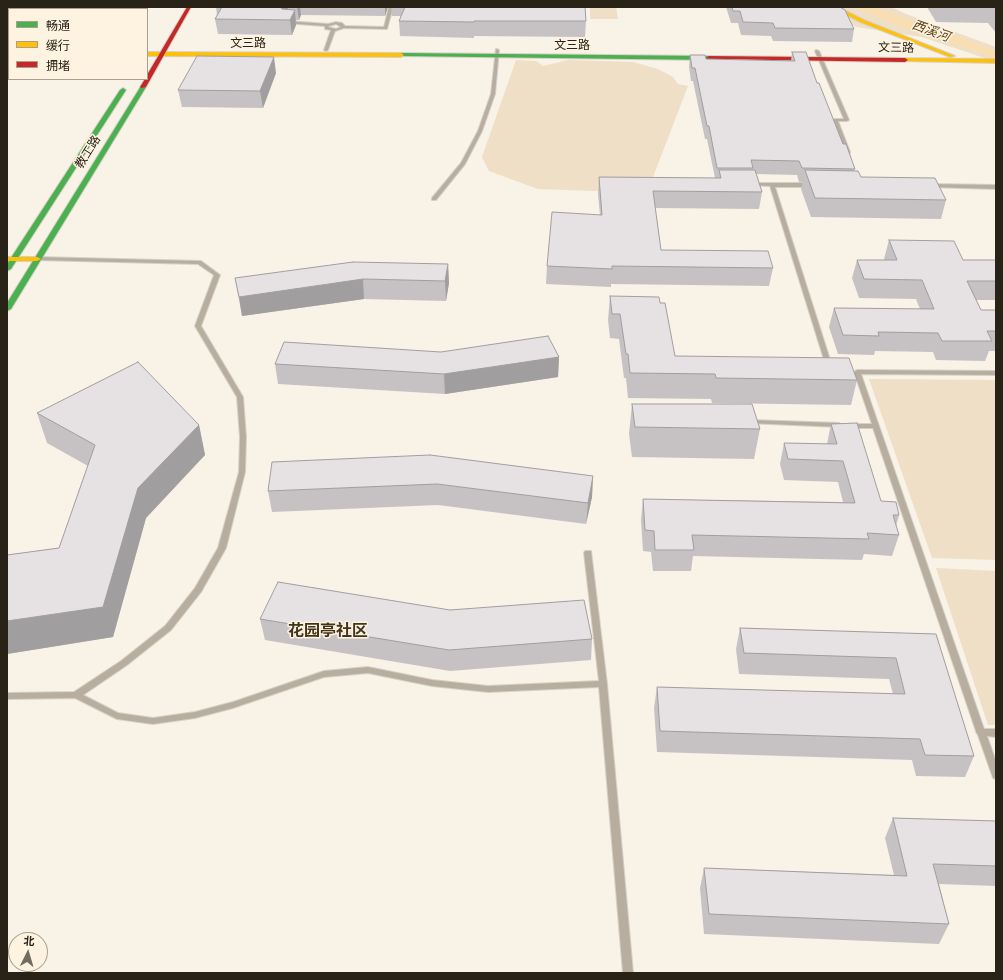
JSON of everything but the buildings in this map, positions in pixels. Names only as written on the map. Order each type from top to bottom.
[{"type":"main road","name":"教工路","points":[[148,77],[188,7]]},
{"type":"main road","points":[[834,7],[862,21],[996,71]]},
{"type":"main road","name":"文三路","points":[[164,51],[326,50],[497,53]]},
{"type":"main road","name":"文三路","points":[[148,51],[819,55],[942,52],[996,53]]},
{"type":"main road","name":"文三路","points":[[819,55],[996,61]]},
{"type":"main road","name":"教工路","points":[[7,269],[10,259],[130,80]]},
{"type":"main road","name":"教工路","points":[[7,309],[146,80]]},
{"type":"main road","points":[[10,259],[37,259]]},
{"type":"lane","points":[[292,7],[285,22],[328,25],[339,24],[343,25],[344,27]]},
{"type":"lane","points":[[328,25],[326,28],[333,30],[344,27],[386,28],[391,7]]},
{"type":"lane","points":[[326,50],[333,30]]},
{"type":"lane","points":[[434,199],[464,163],[480,131],[493,94],[497,53]]},
{"type":"lane","points":[[819,55],[847,120],[835,120],[850,156]]},
{"type":"lane","points":[[742,184],[817,185]]},
{"type":"lane","points":[[772,185],[831,372]]},
{"type":"lane","points":[[925,186],[996,187]]},
{"type":"lane","points":[[37,259],[199,262],[217,275],[198,326],[240,397],[243,437],[242,472],[222,548],[198,590],[168,628],[124,663],[76,695]]},
{"type":"lane","points":[[996,373],[853,372],[875,426],[996,775]]},
{"type":"lane","points":[[742,422],[875,426]]},
{"type":"lane","points":[[588,553],[603,684],[628,973]]},
{"type":"lane","points":[[7,696],[76,695],[117,716],[153,720],[195,716],[233,705],[324,674],[368,670],[432,683],[488,690],[603,684]]},
{"type":"lane","points":[[980,732],[996,733]]},
{"type":"shaded area","points":[[590,7],[616,7],[618,19],[590,19]]},
{"type":"shaded area","points":[[814,7],[891,7],[906,14],[996,47],[996,62],[922,37],[857,27]]},
{"type":"shaded area","points":[[516,60],[536,61],[543,66],[568,60],[633,62],[658,69],[673,77],[678,84],[688,86],[648,190],[593,191],[538,189],[489,171],[482,157]]},
{"type":"shaded area","points":[[869,379],[996,380],[996,560],[932,558]]},
{"type":"shaded area","points":[[936,568],[996,571],[996,725],[988,725]]},
{"type":"water","name":"西溪河","points":[[854,7],[872,7],[996,51],[996,58],[899,26]]},
{"type":"traffic: fast","points":[[401,55],[709,58]]},
{"type":"traffic: fast","points":[[7,309],[143,87]]},
{"type":"traffic: fast","points":[[7,269],[123,90]]},
{"type":"traffic: slow","points":[[834,7],[862,21],[952,56]]},
{"type":"traffic: slow","points":[[148,54],[401,55]]},
{"type":"traffic: slow","points":[[905,60],[996,61]]},
{"type":"traffic: slow","points":[[7,259],[37,259]]},
{"type":"traffic: jam","points":[[148,78],[189,7]]},
{"type":"traffic: jam","points":[[709,58],[905,60]]},
{"type":"traffic: jam","points":[[143,87],[147,80]]},
{"type":"district","name":"花园亭社区","points":[[328,631]]}]
